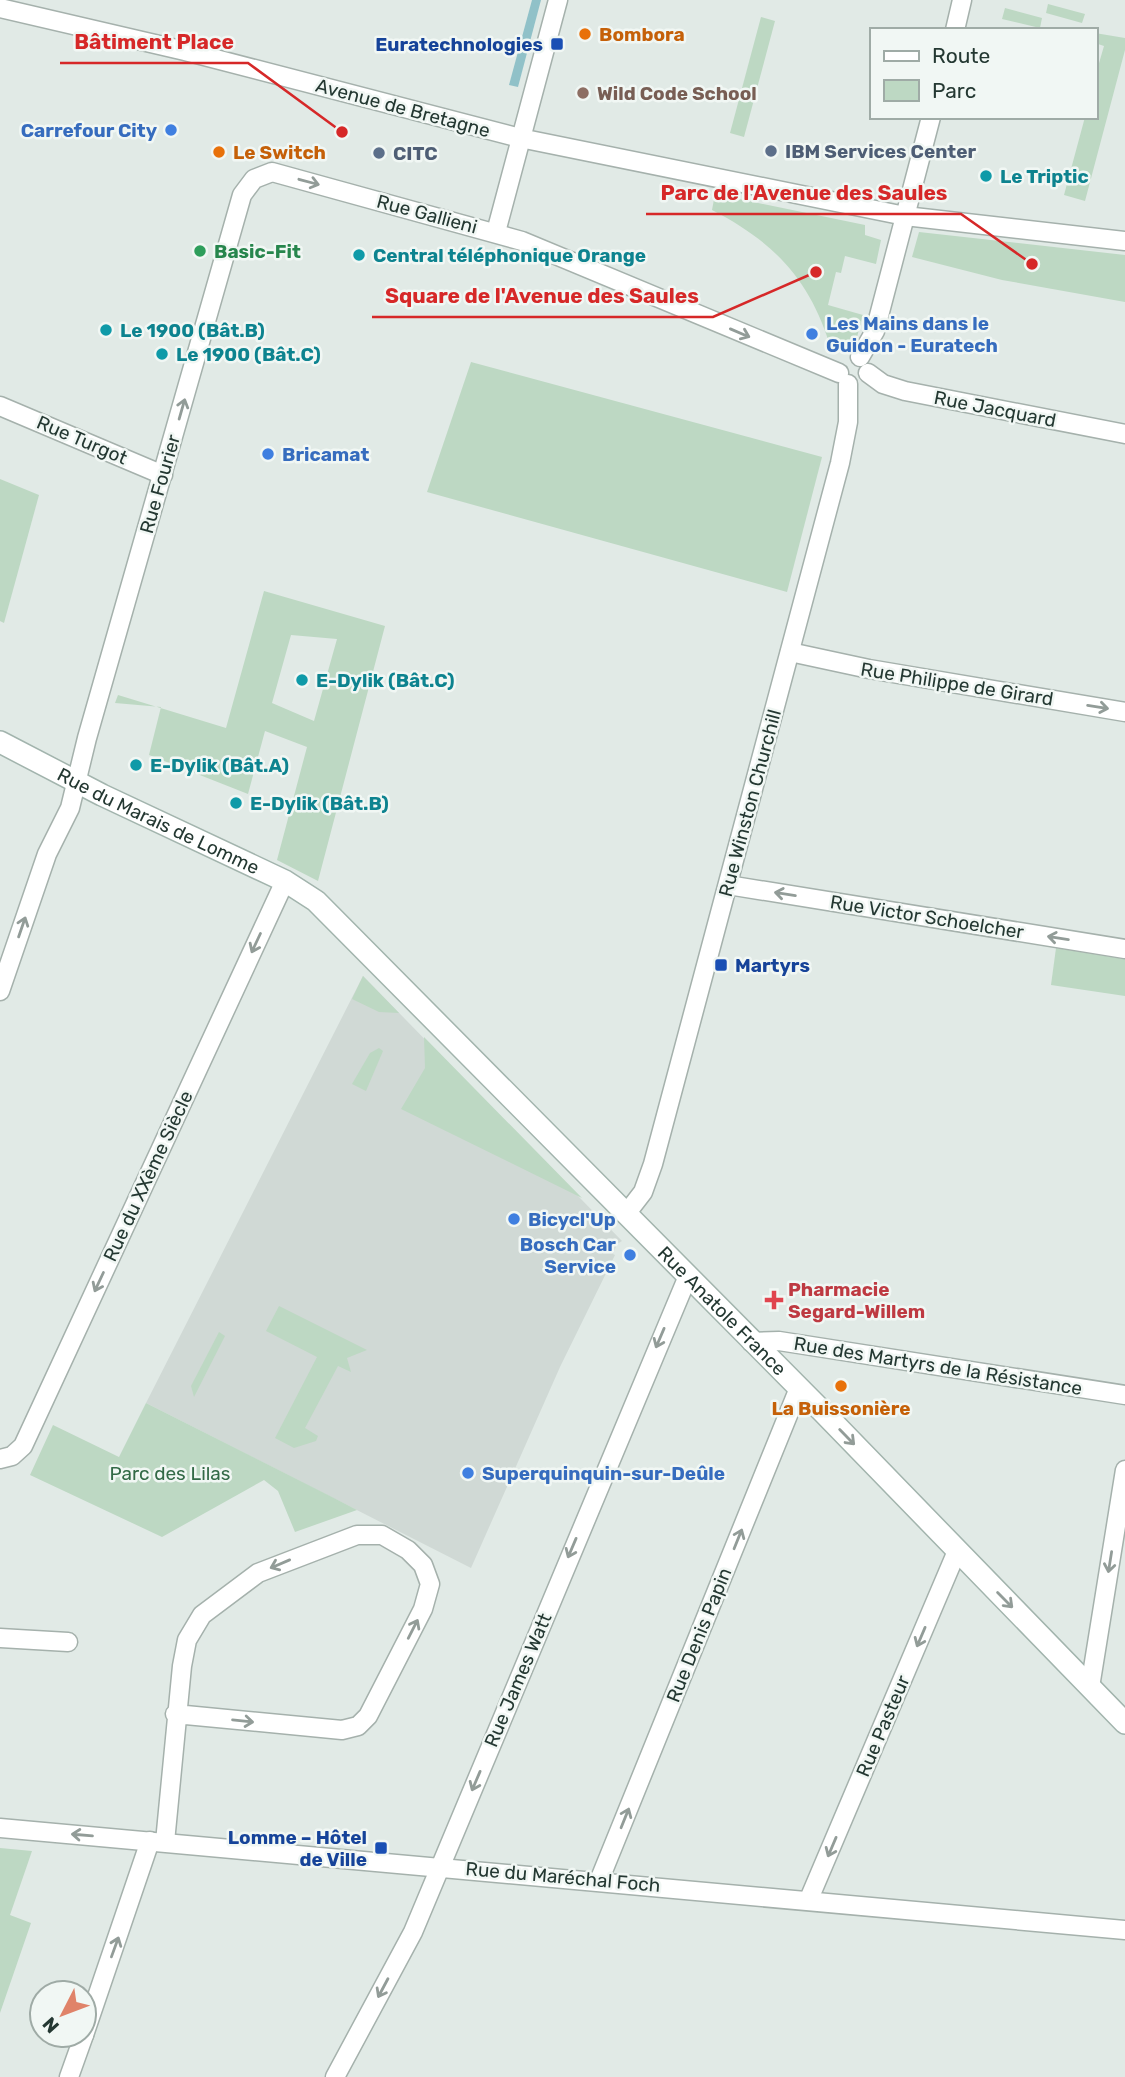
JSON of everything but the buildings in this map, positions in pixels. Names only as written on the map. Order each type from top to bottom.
[{"type":"street","points":[[496,232],[558,0]]},
{"type":"street","points":[[955,28],[962,0]]},
{"type":"street","name":"Avenue de Bretagne","points":[[0,8],[185,51],[520,138],[905,216],[1125,241]]},
{"type":"street","points":[[860,356],[876,331],[930,119]]},
{"type":"street","name":"Rue Gallieni","points":[[247,186],[259,175],[272,172],[496,232],[844,378]]},
{"type":"street","name":"Rue Fourier","points":[[0,991],[47,855],[70,807],[78,782],[87,738],[247,186]]},
{"type":"street","points":[[851,355],[860,356],[867,363],[868,373],[858,384],[844,378],[843,360],[851,355]]},
{"type":"street","name":"Rue Jacquard","points":[[868,373],[883,384],[905,391],[1125,434]]},
{"type":"street","name":"Rue Winston Churchill","points":[[626,1214],[647,1185],[840,463],[848,422],[844,378]]},
{"type":"street","name":"Rue Turgot","points":[[0,406],[163,475]]},
{"type":"street","name":"Rue Philippe de Girard","points":[[790,652],[898,675],[1125,712]]},
{"type":"street","name":"Rue du Marais de Lomme","points":[[0,742],[285,881],[316,901]]},
{"type":"street","name":"Rue du XXème Siècle","points":[[0,1459],[12,1456],[23,1446],[285,881]]},
{"type":"street","name":"Rue Victor Schoelcher","points":[[728,885],[1125,949]]},
{"type":"street","name":"Rue Anatole France","points":[[316,901],[799,1388],[1125,1723]]},
{"type":"street","name":"Rue James Watt","points":[[335,2077],[413,1932],[688,1276]]},
{"type":"street","name":"Rue des Martyrs de la Résistance","points":[[751,1342],[779,1341],[1125,1395]]},
{"type":"street","name":"Rue Denis Papin","points":[[599,1881],[799,1388]]},
{"type":"street","points":[[1090,1687],[1125,1470]]},
{"type":"street","points":[[98,1998],[157,1842],[175,1714],[187,1640],[202,1615],[258,1573],[357,1535],[382,1535],[408,1550],[423,1565],[430,1584],[423,1609],[368,1716],[358,1726],[342,1730],[175,1714]]},
{"type":"street","name":"Rue Pasteur","points":[[809,1899],[957,1551]]},
{"type":"street","points":[[0,1638],[68,1642]]},
{"type":"street","name":"Rue du Maréchal Foch","points":[[0,1828],[809,1899],[1125,1930]]},
{"type":"street","points":[[69,2077],[79,2049]]},
{"type":"shaded area","points":[[363,976],[622,1241],[617,1244],[613,1254],[615,1255],[560,1367],[471,1568],[146,1403]]},
{"type":"green space","points":[[1048,4],[1085,14],[1082,23],[1046,13]]},
{"type":"green space","points":[[1005,8],[1042,18],[1040,28],[1002,19]]},
{"type":"green space","points":[[761,17],[775,21],[744,137],[730,133]]},
{"type":"green space","points":[[1097,33],[1125,38],[1125,50],[1085,201],[1064,195],[1084,119],[1097,119],[1097,70],[1104,46],[1097,44]]},
{"type":"green space","points":[[715,194],[865,225],[865,235],[881,240],[876,264],[845,256],[841,273],[836,272],[828,305],[863,315],[857,337],[840,344],[832,352],[824,327],[802,285],[773,251],[755,236],[712,210]]},
{"type":"green space","points":[[919,232],[1125,255],[1125,302],[1002,280],[912,257]]},
{"type":"green space","points":[[471,362],[822,457],[787,592],[427,492]]},
{"type":"green space","points":[[0,479],[39,495],[4,623],[0,621]]},
{"type":"green space","points":[[264,591],[385,626],[318,881],[277,860],[307,747],[265,731],[248,794],[149,755],[161,708],[226,728]],"holes":[[[291,635],[337,639],[314,721],[272,703]]]},
{"type":"green space","points":[[118,695],[156,707],[115,703]]},
{"type":"green space","points":[[1056,948],[1125,959],[1125,996],[1051,985]]},
{"type":"green space","points":[[363,976],[399,1013],[379,1012],[352,999]]},
{"type":"green space","points":[[424,1037],[582,1198],[401,1109],[425,1068]]},
{"type":"green space","points":[[379,1048],[383,1051],[366,1091],[352,1084],[370,1053]]},
{"type":"green space","points":[[279,1306],[367,1350],[347,1358],[351,1372],[338,1366],[305,1428],[318,1436],[316,1441],[294,1448],[275,1438],[317,1357],[266,1331]]},
{"type":"green space","points":[[219,1332],[225,1336],[194,1397],[191,1386]]},
{"type":"green space","name":"Parc des Lilas","points":[[146,1403],[357,1510],[295,1532],[278,1491],[264,1480],[162,1537],[30,1475],[53,1425],[119,1457]]},
{"type":"green space","points":[[0,1848],[32,1851],[10,1915],[31,1923],[0,2013]]},
{"type":"water","points":[[532,0],[541,0],[518,87],[509,85]]},
{"type":"place","name":"Bombora","points":[[585,34]]},
{"type":"place","name":"Euratechnologies","points":[[557,44]]},
{"type":"place","name":"Wild Code School","points":[[583,93]]},
{"type":"place","name":"Carrefour City","points":[[171,130]]},
{"type":"place","name":"Bâtiment Place","points":[[342,132]]},
{"type":"place","name":"IBM Services Center","points":[[771,151]]},
{"type":"place","name":"Le Switch","points":[[219,152]]},
{"type":"place","name":"CITC","points":[[379,153]]},
{"type":"place","name":"Le Triptic","points":[[986,176]]},
{"type":"place","name":"Basic-Fit","points":[[200,251]]},
{"type":"place","name":"Central téléphonique Orange","points":[[359,255]]},
{"type":"place","name":"Parc de l'Avenue des Saules","points":[[1032,264]]},
{"type":"place","name":"Square de l'Avenue des Saules","points":[[816,272]]},
{"type":"place","name":"Le 1900 (Bât.B)","points":[[106,330]]},
{"type":"place","name":"Les Mains dans le Guidon - Euratech","points":[[812,334]]},
{"type":"place","name":"Le 1900 (Bât.C)","points":[[162,354]]},
{"type":"place","name":"Bricamat","points":[[268,454]]},
{"type":"place","name":"E-Dylik (Bât.C)","points":[[302,680]]},
{"type":"place","name":"E-Dylik (Bât.A)","points":[[136,765]]},
{"type":"place","name":"E-Dylik (Bât.B)","points":[[236,803]]},
{"type":"place","name":"Martyrs","points":[[721,965]]},
{"type":"place","name":"Bicycl'Up","points":[[514,1219]]},
{"type":"place","name":"Bosch Car Service","points":[[630,1255]]},
{"type":"place","name":"Pharmacie Segard-Willem","points":[[774,1300]]},
{"type":"place","name":"La Buissonière","points":[[841,1386]]},
{"type":"place","name":"Superquinquin-sur-Deûle","points":[[468,1473]]},
{"type":"place","name":"Lomme – Hôtel de Ville","points":[[381,1848]]}]
